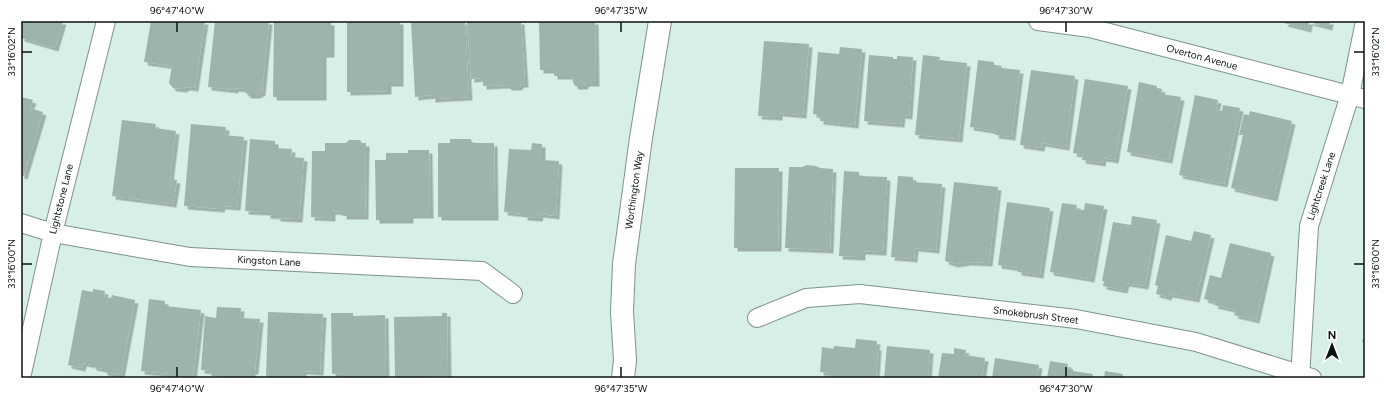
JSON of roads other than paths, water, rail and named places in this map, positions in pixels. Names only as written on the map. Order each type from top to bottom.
[{"type":"street","name":"Lightstone Lane","points":[[21,378],[53,233],[106,21]]},
{"type":"street","name":"Worthington Way","points":[[626,372],[622,312],[624,264],[641,138],[660,21]]},
{"type":"street","name":"Overton Avenue","points":[[1038,21],[1090,24],[1358,97]]},
{"type":"street","name":"Lightcreek Lane","points":[[1304,377],[1308,226],[1358,97],[1365,21]]},
{"type":"street","name":"Kingston Lane","points":[[21,223],[53,233],[190,257],[482,271],[513,294]]},
{"type":"street","name":"Smokebrush Street","points":[[757,318],[806,298],[860,294],[1076,319],[1196,342],[1304,377]]}]
